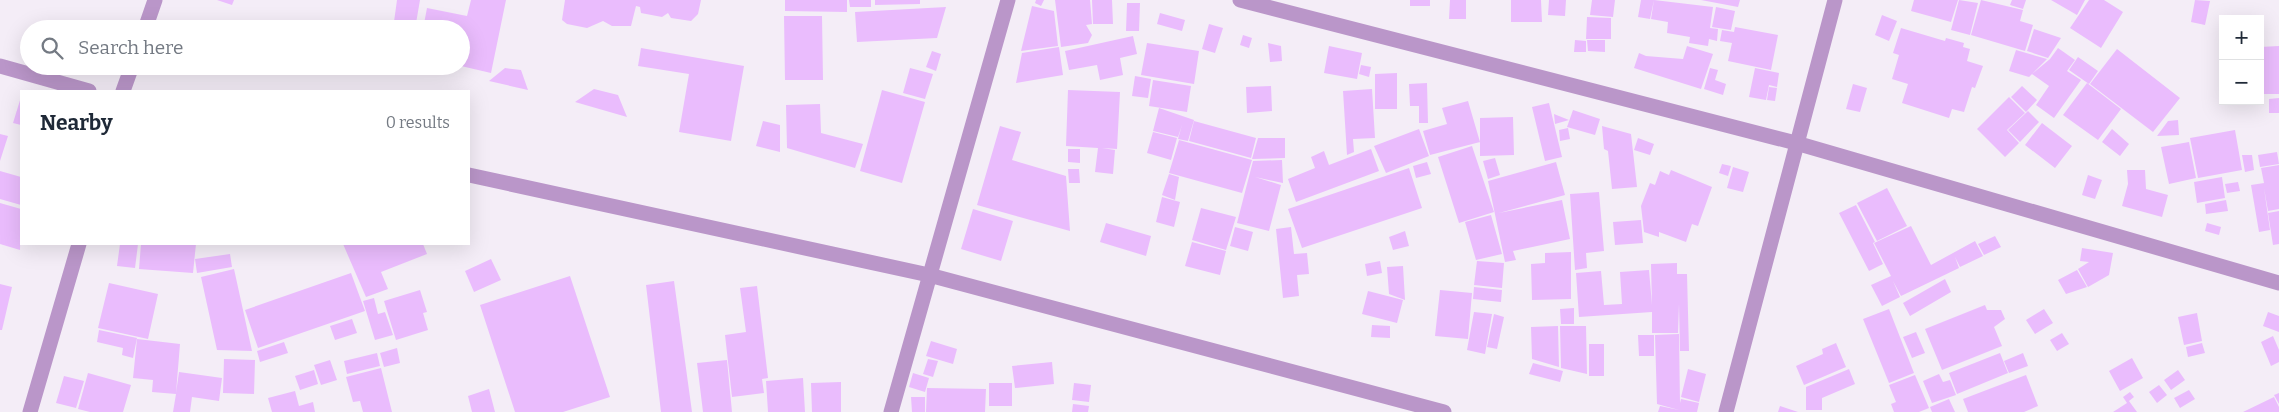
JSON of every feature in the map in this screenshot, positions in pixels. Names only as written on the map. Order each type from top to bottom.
[{"type":"street","points":[[148,20],[155,0]]},
{"type":"street","points":[[890,412],[1008,0]]},
{"type":"street","points":[[1240,0],[1796,143],[2279,283]]},
{"type":"street","points":[[1726,412],[1835,0]]},
{"type":"street","points":[[0,66],[20,72]]},
{"type":"street","points":[[32,75],[85,90]]},
{"type":"street","points":[[123,90],[129,75]]},
{"type":"street","points":[[470,175],[929,275],[1444,412]]},
{"type":"street","points":[[30,412],[79,245]]},
{"type":"building","points":[[217,0],[234,0],[232,5]]},
{"type":"building","points":[[397,0],[420,0],[417,20],[394,20]]},
{"type":"building","points":[[471,0],[506,0],[491,73],[470,68],[470,20],[425,20],[427,8],[467,16]]},
{"type":"building","points":[[565,0],[701,0],[698,14],[691,21],[671,18],[668,13],[662,17],[641,13],[640,7],[636,6],[631,26],[612,26],[603,21],[587,28],[567,24],[562,20]]},
{"type":"building","points":[[785,0],[847,0],[847,12],[785,11]]},
{"type":"building","points":[[849,0],[871,0],[871,7],[850,7]]},
{"type":"building","points":[[875,0],[920,0],[920,4],[875,5]]},
{"type":"building","points":[[1036,0],[1044,0],[1041,6],[1035,3]]},
{"type":"building","points":[[1055,0],[1090,0],[1092,24],[1086,25],[1092,35],[1088,43],[1061,47]]},
{"type":"building","points":[[1092,0],[1112,0],[1113,24],[1093,24]]},
{"type":"building","points":[[1410,0],[1430,0],[1430,6],[1410,6]]},
{"type":"building","points":[[1450,0],[1466,0],[1466,19],[1449,19]]},
{"type":"building","points":[[1511,0],[1541,0],[1542,22],[1511,22]]},
{"type":"building","points":[[1549,0],[1566,0],[1565,16],[1548,15]]},
{"type":"building","points":[[1592,0],[1615,0],[1613,17],[1590,15]]},
{"type":"building","points":[[1641,0],[1654,0],[1650,19],[1638,17]]},
{"type":"building","points":[[1654,0],[1713,7],[1710,28],[1718,29],[1717,41],[1709,39],[1708,46],[1689,43],[1690,37],[1667,33],[1668,22],[1651,19]]},
{"type":"building","points":[[1701,0],[1740,0],[1738,7]]},
{"type":"building","points":[[1914,0],[1958,0],[1951,22],[1911,11]]},
{"type":"building","points":[[1959,0],[1978,3],[1970,35],[1951,30]]},
{"type":"building","points":[[1981,0],[2023,10],[2020,21],[2033,25],[2025,51],[1971,35]]},
{"type":"building","points":[[2012,0],[2026,0],[2023,9],[2010,5]]},
{"type":"building","points":[[2051,0],[2085,0],[2077,15]]},
{"type":"building","points":[[2089,0],[2104,0],[2123,12],[2101,48],[2070,28]]},
{"type":"building","points":[[2195,0],[2210,1],[2205,25],[2191,22]]},
{"type":"building","points":[[1127,3],[1140,3],[1139,31],[1126,31]]},
{"type":"building","points":[[1032,6],[1054,11],[1058,46],[1021,51]]},
{"type":"building","points":[[946,7],[937,38],[857,42],[855,12]]},
{"type":"building","points":[[1716,7],[1735,11],[1731,30],[1712,27]]},
{"type":"building","points":[[1160,13],[1185,20],[1182,31],[1157,24]]},
{"type":"building","points":[[1882,15],[1897,21],[1889,41],[1875,35]]},
{"type":"building","points":[[784,16],[822,16],[823,80],[785,80]]},
{"type":"building","points":[[1587,17],[1611,18],[1611,39],[1586,39]]},
{"type":"building","points":[[1209,24],[1223,28],[1215,53],[1202,49]]},
{"type":"building","points":[[1735,27],[1778,35],[1771,70],[1728,61],[1732,43],[1720,41],[1722,30],[1734,32]]},
{"type":"building","points":[[1901,28],[1945,41],[1946,38],[1964,43],[1963,47],[1970,49],[1967,61],[1983,66],[1975,88],[1972,87],[1964,112],[1952,109],[1949,118],[1902,103],[1908,84],[1892,79],[1899,55],[1893,53]]},
{"type":"building","points":[[2034,29],[2061,38],[2048,58],[2027,51]]},
{"type":"building","points":[[1243,35],[1252,38],[1249,48],[1240,45]]},
{"type":"building","points":[[1133,36],[1137,54],[1120,58],[1123,75],[1100,80],[1097,65],[1069,70],[1065,51]]},
{"type":"building","points":[[1575,40],[1586,41],[1586,52],[1574,52]]},
{"type":"building","points":[[1587,40],[1605,40],[1605,52],[1588,51]]},
{"type":"building","points":[[1147,43],[1199,51],[1194,84],[1141,75]]},
{"type":"building","points":[[1268,43],[1281,46],[1282,61],[1270,62]]},
{"type":"building","points":[[1329,46],[1362,53],[1357,79],[1324,73]]},
{"type":"building","points":[[1687,46],[1713,54],[1701,89],[1634,68],[1639,53],[1646,56],[1683,59]]},
{"type":"building","points":[[2279,46],[2279,94],[2264,94],[2264,47]]},
{"type":"building","points":[[1059,47],[1063,75],[1016,83],[1022,53]]},
{"type":"building","points":[[641,48],[744,66],[731,141],[679,132],[689,74],[638,66]]},
{"type":"building","points":[[2058,48],[2075,60],[2067,71],[2081,80],[2054,118],[2036,105],[2049,86],[2032,74],[2050,59]]},
{"type":"building","points":[[2117,49],[2180,98],[2153,132],[2090,84]]},
{"type":"building","points":[[2016,50],[2047,59],[2029,77],[2009,71]]},
{"type":"building","points":[[932,51],[941,54],[936,71],[926,67]]},
{"type":"building","points":[[2078,57],[2098,71],[2089,84],[2069,70]]},
{"type":"building","points":[[1361,65],[1371,67],[1369,77],[1359,74]]},
{"type":"building","points":[[505,68],[521,70],[528,90],[489,81]]},
{"type":"building","points":[[910,68],[933,74],[925,99],[903,93]]},
{"type":"building","points":[[1710,68],[1718,70],[1715,80],[1726,84],[1723,95],[1704,89]]},
{"type":"building","points":[[1755,68],[1779,73],[1777,87],[1769,85],[1766,100],[1749,97]]},
{"type":"building","points":[[1397,73],[1397,109],[1375,109],[1375,74]]},
{"type":"building","points":[[1135,76],[1151,79],[1148,98],[1132,96]]},
{"type":"building","points":[[1153,80],[1191,86],[1187,112],[1149,106]]},
{"type":"building","points":[[1427,83],[1428,123],[1419,123],[1419,106],[1410,106],[1409,84]]},
{"type":"building","points":[[2087,83],[2121,109],[2098,140],[2063,115]]},
{"type":"building","points":[[1853,84],[1867,88],[1860,112],[1846,109]]},
{"type":"building","points":[[1271,86],[1272,111],[1247,113],[1246,87]]},
{"type":"building","points":[[2022,86],[2037,100],[2026,112],[2011,97]]},
{"type":"building","points":[[1769,87],[1777,88],[1775,101],[1767,100]]},
{"type":"building","points":[[594,89],[618,95],[627,117],[575,102]]},
{"type":"building","points":[[1372,89],[1375,138],[1353,139],[1354,152],[1347,155],[1343,91]]},
{"type":"building","points":[[882,90],[925,102],[902,183],[860,171]]},
{"type":"building","points":[[1068,90],[1120,92],[1117,149],[1102,148],[1115,150],[1113,174],[1095,172],[1098,148],[1066,146]]},
{"type":"building","points":[[2009,97],[2025,113],[2007,130],[2019,143],[2005,157],[1977,129]]},
{"type":"building","points":[[2279,98],[2279,113],[2269,113],[2269,99]]},
{"type":"building","points":[[20,100],[20,125],[13,123]]},
{"type":"building","points":[[1468,101],[1480,142],[1430,155],[1423,131],[1447,124],[1442,108]]},
{"type":"building","points":[[1549,103],[1562,157],[1545,161],[1532,107]]},
{"type":"building","points":[[820,104],[821,133],[863,144],[855,168],[787,148],[786,105]]},
{"type":"building","points":[[1159,108],[1194,120],[1188,141],[1178,139],[1182,125],[1178,137],[1153,131]]},
{"type":"building","points":[[1573,110],[1600,119],[1595,135],[1567,127]]},
{"type":"building","points":[[2028,111],[2039,122],[2020,142],[2008,130]]},
{"type":"building","points":[[1554,114],[1569,120],[1555,124]]},
{"type":"building","points":[[1513,117],[1514,155],[1480,156],[1480,118]]},
{"type":"building","points":[[2178,120],[2179,135],[2157,136],[2168,121]]},
{"type":"building","points":[[763,121],[780,125],[780,152],[756,146]]},
{"type":"building","points":[[1194,121],[1256,138],[1251,158],[1189,141]]},
{"type":"building","points":[[2042,123],[2072,146],[2055,168],[2025,145]]},
{"type":"building","points":[[1000,126],[1021,132],[1012,160],[1066,176],[1070,231],[977,205]]},
{"type":"building","points":[[1602,126],[1631,134],[1637,187],[1612,189],[1608,151],[1604,149]]},
{"type":"building","points":[[1568,128],[1570,139],[1560,141],[1559,130]]},
{"type":"building","points":[[1419,129],[1429,156],[1386,173],[1374,146]]},
{"type":"building","points":[[2112,129],[2129,144],[2120,156],[2102,142]]},
{"type":"building","points":[[2235,130],[2242,170],[2198,178],[2190,138]]},
{"type":"building","points":[[1153,132],[1177,138],[1171,160],[1147,153]]},
{"type":"building","points":[[0,134],[8,136],[0,161]]},
{"type":"building","points":[[1258,138],[1285,138],[1285,158],[1252,159]]},
{"type":"building","points":[[1638,138],[1654,144],[1650,155],[1634,150]]},
{"type":"building","points":[[1179,140],[1252,160],[1242,193],[1169,173]]},
{"type":"building","points":[[2189,142],[2196,178],[2169,184],[2161,147]]},
{"type":"building","points":[[1472,146],[1494,212],[1459,223],[1438,157]]},
{"type":"building","points":[[1068,149],[1080,149],[1080,163],[1068,162]]},
{"type":"building","points":[[1371,149],[1379,171],[1296,202],[1288,179],[1315,168],[1311,157],[1324,151],[1329,165]]},
{"type":"building","points":[[2277,152],[2279,164],[2260,167],[2258,155]]},
{"type":"building","points":[[2242,155],[2252,155],[2254,170],[2245,172]]},
{"type":"building","points":[[1495,158],[1500,175],[1488,179],[1483,161]]},
{"type":"building","points":[[1282,160],[1283,183],[1255,177],[1281,185],[1269,231],[1237,223],[1253,161]]},
{"type":"building","points":[[1427,162],[1431,174],[1416,178],[1413,166]]},
{"type":"building","points":[[1556,162],[1565,195],[1499,213],[1562,200],[1570,239],[1513,251],[1516,260],[1505,262],[1488,181]]},
{"type":"building","points":[[1722,164],[1731,166],[1728,176],[1719,173]]},
{"type":"building","points":[[2279,165],[2279,209],[2268,211],[2264,188],[2270,230],[2259,232],[2251,185],[2264,183],[2261,168]]},
{"type":"building","points":[[1733,167],[1749,172],[1743,192],[1727,188]]},
{"type":"building","points":[[1409,168],[1422,208],[1302,248],[1288,209]]},
{"type":"building","points":[[1068,169],[1079,169],[1080,183],[1069,183]]},
{"type":"building","points":[[1671,170],[1712,187],[1698,226],[1692,224],[1686,242],[1659,232],[1659,237],[1644,232],[1641,206],[1650,183],[1655,185],[1660,171],[1669,175]]},
{"type":"building","points":[[2127,170],[2145,170],[2146,189],[2168,195],[2162,217],[2122,206],[2128,184]]},
{"type":"building","points":[[0,171],[20,177],[20,205],[0,199]]},
{"type":"building","points":[[1169,174],[1179,177],[1175,200],[1162,195]]},
{"type":"building","points":[[2088,175],[2102,180],[2095,199],[2082,195]]},
{"type":"building","points":[[2222,177],[2225,198],[2197,203],[2194,182]]},
{"type":"building","points":[[2238,182],[2240,191],[2227,193],[2225,184]]},
{"type":"building","points":[[1887,188],[1907,226],[1877,241],[1857,203]]},
{"type":"building","points":[[1599,192],[1604,251],[1586,253],[1587,268],[1575,270],[1570,194]]},
{"type":"building","points":[[1162,197],[1180,202],[1174,227],[1156,222]]},
{"type":"building","points":[[2226,200],[2228,211],[2206,214],[2205,204]]},
{"type":"building","points":[[0,203],[20,209],[20,250],[0,244]]},
{"type":"building","points":[[1856,205],[1875,242],[1873,243],[1883,264],[1869,271],[1839,213]]},
{"type":"building","points":[[1201,208],[1236,217],[1226,250],[1192,240]]},
{"type":"building","points":[[973,209],[1013,221],[1001,261],[961,249]]},
{"type":"building","points":[[2279,211],[2279,244],[2273,245],[2268,213]]},
{"type":"building","points":[[1491,215],[1502,254],[1476,260],[1465,222]]},
{"type":"building","points":[[1641,220],[1643,243],[1615,245],[1613,222]]},
{"type":"building","points":[[1106,223],[1151,236],[1146,256],[1100,242]]},
{"type":"building","points":[[2207,223],[2221,227],[2219,235],[2205,231]]},
{"type":"building","points":[[1911,226],[1931,265],[1975,241],[1983,256],[1960,267],[1955,257],[1959,268],[1901,296],[1893,281],[1900,297],[1882,306],[1871,285],[1891,276],[1874,243]]},
{"type":"building","points":[[1235,227],[1253,232],[1248,251],[1230,246]]},
{"type":"building","points":[[1291,227],[1294,254],[1307,253],[1309,274],[1297,275],[1299,296],[1283,298],[1276,229]]},
{"type":"building","points":[[1405,231],[1409,246],[1393,250],[1389,237]]},
{"type":"building","points":[[1995,236],[2001,247],[1984,255],[1978,244]]},
{"type":"building","points":[[1192,242],[1226,251],[1220,275],[1185,266]]},
{"type":"building","points":[[120,245],[138,245],[135,268],[117,266]]},
{"type":"building","points":[[141,245],[196,245],[193,273],[139,269]]},
{"type":"building","points":[[343,245],[423,245],[427,254],[381,272],[388,289],[366,297]]},
{"type":"building","points":[[2082,248],[2113,253],[2109,275],[2088,287],[2078,269],[2089,262],[2080,261]]},
{"type":"building","points":[[1571,252],[1571,299],[1532,300],[1531,264],[1545,263],[1545,253]]},
{"type":"building","points":[[230,254],[232,267],[197,273],[195,259]]},
{"type":"building","points":[[491,259],[501,280],[474,292],[465,271]]},
{"type":"building","points":[[1380,261],[1382,273],[1367,276],[1365,264]]},
{"type":"building","points":[[1477,261],[1504,263],[1502,288],[1474,285]]},
{"type":"building","points":[[1677,263],[1677,274],[1687,274],[1689,351],[1680,351],[1679,304],[1678,333],[1652,333],[1652,312],[1579,317],[1576,273],[1601,271],[1604,305],[1622,304],[1620,272],[1649,270],[1652,305],[1651,264]]},
{"type":"building","points":[[1403,266],[1405,300],[1389,294],[1387,267]]},
{"type":"building","points":[[234,269],[252,351],[217,350],[201,277]]},
{"type":"building","points":[[2077,270],[2087,287],[2066,294],[2058,280]]},
{"type":"building","points":[[351,273],[365,311],[258,348],[245,310]]},
{"type":"building","points":[[570,276],[610,397],[563,412],[515,412],[480,305]]},
{"type":"building","points":[[1945,279],[1951,292],[1910,316],[1903,303]]},
{"type":"building","points":[[674,281],[692,412],[661,412],[646,285]]},
{"type":"building","points":[[109,283],[158,294],[148,339],[98,328]]},
{"type":"building","points":[[0,284],[12,287],[2,330],[0,330]]},
{"type":"building","points":[[757,286],[768,378],[762,379],[764,393],[732,397],[725,335],[746,332],[740,288]]},
{"type":"building","points":[[1474,287],[1502,290],[1501,302],[1473,299]]},
{"type":"building","points":[[420,290],[427,312],[423,313],[428,330],[396,340],[384,301]]},
{"type":"building","points":[[1440,290],[1472,293],[1468,339],[1435,336]]},
{"type":"building","points":[[1368,291],[1403,300],[1397,323],[1362,314]]},
{"type":"building","points":[[374,298],[378,314],[385,312],[393,335],[375,340],[363,301]]},
{"type":"building","points":[[1985,305],[1987,310],[2001,310],[2005,319],[1994,327],[2002,346],[1942,370],[1925,329]]},
{"type":"building","points":[[1574,308],[1574,324],[1561,324],[1560,309]]},
{"type":"building","points":[[1889,309],[1914,373],[1889,383],[1863,319]]},
{"type":"building","points":[[2044,309],[2053,323],[2035,334],[2026,320]]},
{"type":"building","points":[[1474,312],[1492,314],[1485,354],[1467,350]]},
{"type":"building","points":[[2268,312],[2279,316],[2279,332],[2263,326]]},
{"type":"building","points":[[2197,313],[2202,341],[2184,345],[2178,317]]},
{"type":"building","points":[[1494,314],[1504,317],[1497,349],[1487,347]]},
{"type":"building","points":[[352,319],[357,333],[335,340],[330,326]]},
{"type":"building","points":[[1372,325],[1390,326],[1390,338],[1371,337]]},
{"type":"building","points":[[1558,326],[1559,367],[1532,359],[1531,327]]},
{"type":"building","points":[[1560,326],[1586,326],[1587,374],[1561,368]]},
{"type":"building","points":[[99,330],[137,338],[133,358],[122,355],[123,348],[97,342]]},
{"type":"building","points":[[1916,332],[1925,353],[1912,358],[1903,337]]},
{"type":"building","points":[[2062,333],[2069,344],[2057,351],[2050,340]]},
{"type":"building","points":[[1679,334],[1680,403],[1681,399],[1699,403],[1697,412],[1658,412],[1660,406],[1679,410],[1657,404],[1655,335]]},
{"type":"building","points":[[1638,335],[1654,335],[1654,356],[1639,356]]},
{"type":"building","points":[[2273,336],[2279,350],[2279,362],[2271,366],[2261,342]]},
{"type":"building","points":[[137,339],[180,344],[176,393],[179,372],[222,378],[219,401],[192,397],[190,412],[173,412],[176,394],[152,392],[153,380],[133,378]]},
{"type":"building","points":[[931,341],[957,349],[953,364],[926,356]]},
{"type":"building","points":[[284,342],[288,353],[260,362],[257,351]]},
{"type":"building","points":[[1836,343],[1846,367],[1804,385],[1796,366],[1823,354],[1822,349]]},
{"type":"building","points":[[2202,343],[2205,353],[2188,357],[2186,347]]},
{"type":"building","points":[[1589,344],[1604,344],[1604,376],[1589,376]]},
{"type":"building","points":[[397,348],[400,363],[384,367],[380,353]]},
{"type":"building","points":[[377,353],[380,366],[347,374],[344,361]]},
{"type":"building","points":[[2000,353],[2008,373],[1957,394],[1949,373]]},
{"type":"building","points":[[2023,353],[2028,366],[2009,373],[2004,361]]},
{"type":"building","points":[[2132,358],[2143,378],[2120,391],[2109,371]]},
{"type":"building","points":[[224,359],[255,360],[254,394],[223,393]]},
{"type":"building","points":[[928,359],[938,361],[933,377],[923,374]]},
{"type":"building","points":[[330,360],[337,380],[321,385],[314,365]]},
{"type":"building","points":[[727,360],[732,412],[703,412],[697,363]]},
{"type":"building","points":[[1052,362],[1054,384],[1015,388],[1012,366]]},
{"type":"building","points":[[1533,363],[1563,371],[1560,382],[1529,374]]},
{"type":"building","points":[[381,368],[392,412],[363,412],[360,401],[353,402],[346,377]]},
{"type":"building","points":[[1688,369],[1706,374],[1699,402],[1681,397]]},
{"type":"building","points":[[1849,369],[1855,384],[1822,398],[1822,410],[1806,410],[1806,387]]},
{"type":"building","points":[[314,370],[318,384],[300,390],[295,376]]},
{"type":"building","points":[[2178,370],[2185,380],[2171,390],[2164,380]]},
{"type":"building","points":[[88,373],[131,385],[123,412],[90,412],[78,409]]},
{"type":"building","points":[[913,373],[929,378],[925,392],[909,387]]},
{"type":"building","points":[[1939,374],[1943,382],[1950,380],[1956,395],[1932,403],[1923,381]]},
{"type":"building","points":[[1915,375],[1929,408],[1919,412],[1894,412],[1891,404],[1896,402],[1889,385]]},
{"type":"building","points":[[2026,375],[2038,406],[2024,412],[1968,412],[1963,399]]},
{"type":"building","points":[[64,376],[84,381],[76,408],[56,403]]},
{"type":"building","points":[[803,378],[805,412],[768,412],[766,381]]},
{"type":"building","points":[[841,382],[841,412],[812,412],[811,383]]},
{"type":"building","points":[[989,383],[1012,383],[1012,406],[989,406]]},
{"type":"building","points":[[1074,383],[1091,385],[1089,402],[1072,400]]},
{"type":"building","points":[[2159,385],[2167,395],[2157,403],[2149,392]]},
{"type":"building","points":[[927,388],[986,389],[985,412],[926,412]]},
{"type":"building","points":[[489,389],[495,412],[472,412],[468,396]]},
{"type":"building","points":[[2189,390],[2195,399],[2180,408],[2174,398]]},
{"type":"building","points":[[295,391],[299,406],[313,402],[315,412],[272,412],[268,398]]},
{"type":"building","points":[[2130,392],[2134,397],[2129,401],[2137,412],[2113,412],[2127,403],[2123,397]]},
{"type":"building","points":[[2279,393],[2279,404],[2274,395]]},
{"type":"building","points":[[911,397],[925,397],[925,412],[912,412]]},
{"type":"building","points":[[2274,397],[2279,407],[2279,412],[2243,412]]},
{"type":"building","points":[[1949,399],[1955,412],[1932,412],[1930,407]]},
{"type":"building","points":[[1073,404],[1089,406],[1088,412],[1072,412]]},
{"type":"building","points":[[1780,406],[1798,412],[1778,412]]}]
